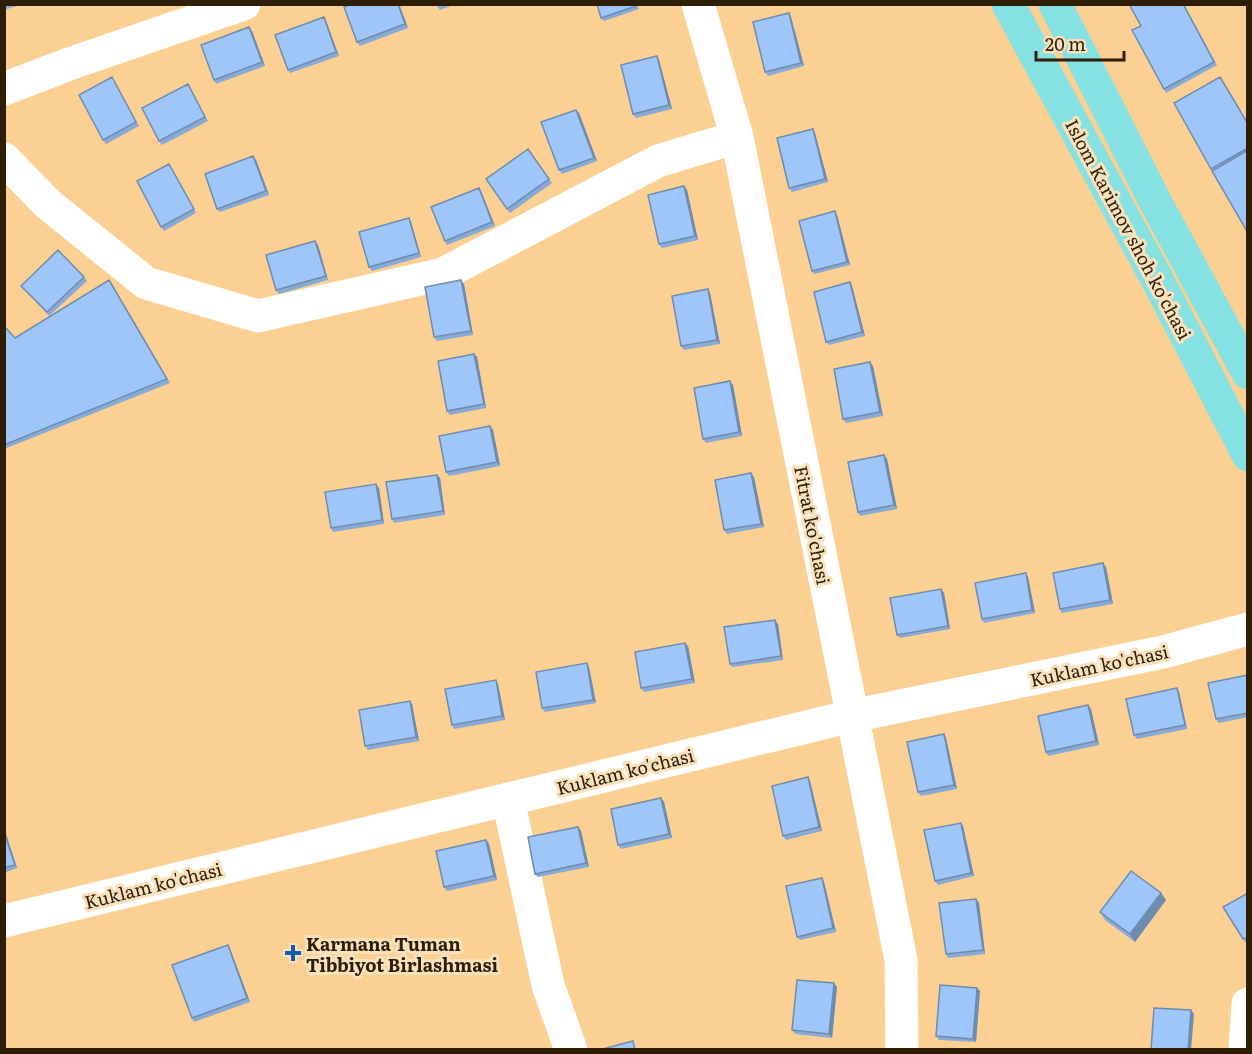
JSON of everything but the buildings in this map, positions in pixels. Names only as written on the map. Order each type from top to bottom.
[{"type":"main road","name":"Islom Karimov shoh ko'chasi","points":[[1008,4],[1159,283],[1248,455]]},
{"type":"main road","name":"Islom Karimov shoh ko'chasi","points":[[1055,4],[1248,374]]},
{"type":"street","points":[[4,89],[69,64],[244,4]]},
{"type":"street","name":"Fitrat ko'chasi","points":[[698,4],[737,137],[901,960],[902,1050]]},
{"type":"street","points":[[4,159],[48,204],[146,283],[258,316],[443,274],[658,161],[737,137]]},
{"type":"street","name":"Kuklam ko'chasi","points":[[4,921],[852,716],[1163,652],[1248,629]]},
{"type":"street","points":[[508,800],[548,985],[571,1050]]},
{"type":"street","points":[[1245,1050],[1248,1004]]},
{"type":"place","name":"Karmana Tuman Tibbiyot Birlashmasi","points":[[293,953]]}]
